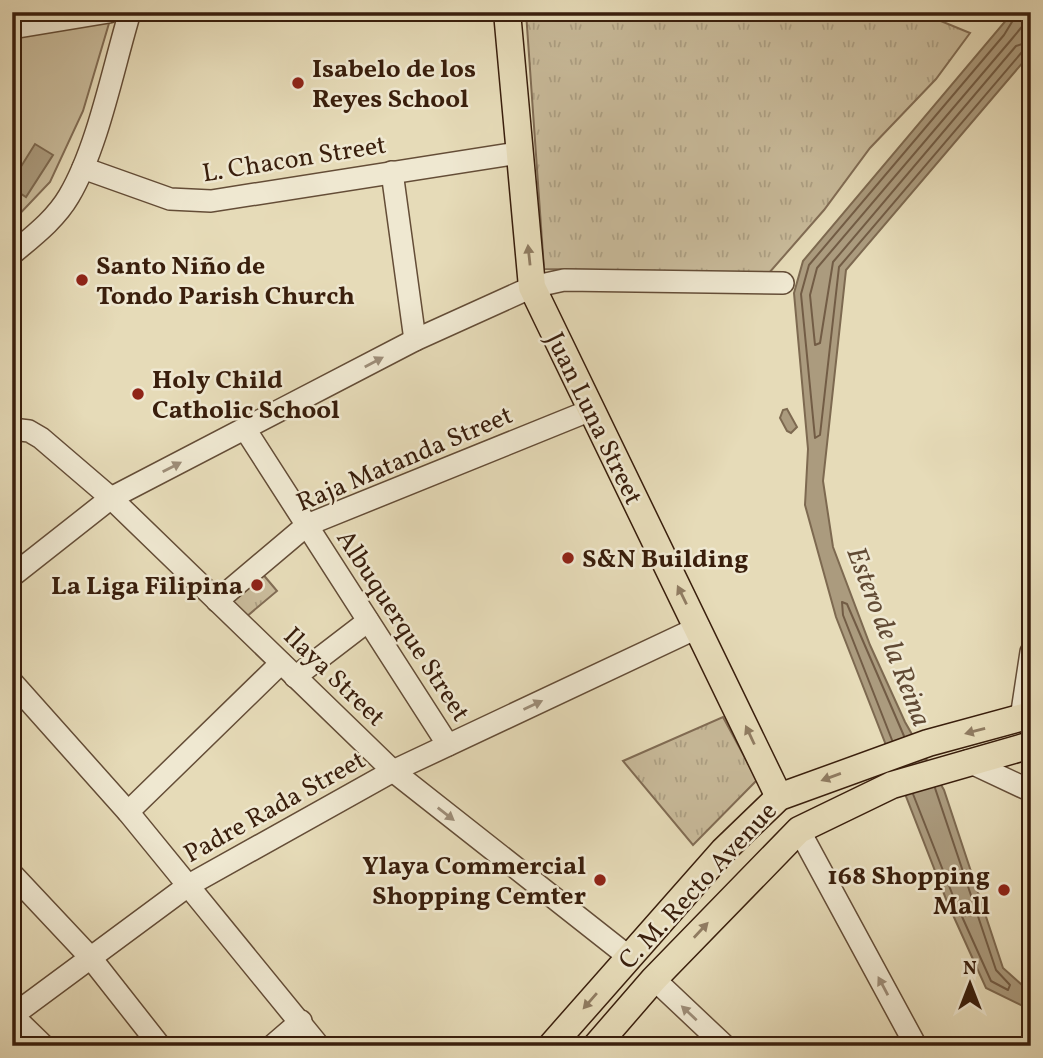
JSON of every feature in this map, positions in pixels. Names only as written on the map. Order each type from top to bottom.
[{"type":"main road","name":"Juan Luna Street","points":[[506,12],[532,287],[699,627],[779,797]]},
{"type":"main road","name":"C. M. Recto Avenue","points":[[551,1046],[723,851],[779,797],[928,743],[1026,717]]},
{"type":"main road","name":"C. M. Recto Avenue","points":[[596,1046],[654,979],[799,830],[892,785],[967,761],[1031,745]]},
{"type":"street","points":[[12,29],[109,12]]},
{"type":"street","points":[[12,254],[47,224],[68,198],[83,168],[130,12]]},
{"type":"street","name":"L. Chacon Street","points":[[83,168],[170,199],[191,202],[518,153]]},
{"type":"street","points":[[392,172],[415,340]]},
{"type":"street","points":[[12,576],[111,498],[415,340],[532,287],[564,280],[783,283]]},
{"type":"street","name":"Raja Matanda Street","points":[[218,601],[307,525],[591,410]]},
{"type":"street","name":"Ilaya Street","points":[[12,429],[29,431],[41,438],[111,498],[393,771],[629,957]]},
{"type":"street","name":"Albuquerque Street","points":[[245,429],[448,745]]},
{"type":"street","points":[[128,812],[288,670],[368,621]]},
{"type":"street","name":"Padre Rada Street","points":[[13,1016],[189,885],[393,771],[699,627]]},
{"type":"street","points":[[1026,717],[1031,652]]},
{"type":"street","points":[[12,682],[128,812],[319,1046]]},
{"type":"street","points":[[967,761],[1031,791]]},
{"type":"street","points":[[799,830],[916,1046]]},
{"type":"street","points":[[12,874],[90,957],[160,1046]]},
{"type":"street","points":[[654,979],[725,1046]]},
{"type":"street","points":[[13,1016],[44,1046]]},
{"type":"street","points":[[272,1046],[301,1021]]},
{"type":"green space","points":[[526,12],[919,12],[970,33],[936,79],[870,148],[824,210],[769,273],[544,269]]},
{"type":"green space","points":[[110,20],[83,111],[50,182],[12,222],[12,38]]},
{"type":"green space","points":[[261,572],[277,591],[246,617],[230,598]]},
{"type":"green space","points":[[723,717],[757,780],[693,845],[623,761]]},
{"type":"water","points":[[1013,12],[1031,12],[1030,54],[846,270],[823,481],[833,547],[870,645],[905,722],[944,790],[1003,968],[1031,993],[1031,1010],[986,988],[948,904],[836,617],[805,505],[808,449],[794,293],[803,261]]},
{"type":"water","points":[[35,144],[53,155],[26,197],[12,188],[12,181]]},
{"type":"water","points":[[787,409],[797,427],[791,433],[780,418],[783,410]]},
{"type":"place","name":"Isabelo de los Reyes School","points":[[298,83]]},
{"type":"place","name":"Santo Niño de Tondo Parish Church","points":[[82,280]]},
{"type":"place","name":"Holy Child Catholic School","points":[[138,394]]},
{"type":"place","name":"S&N Building","points":[[568,558]]},
{"type":"place","name":"La Liga Filipina","points":[[257,585]]},
{"type":"place","name":"Ylaya Commercial Shopping Cemter","points":[[600,880]]},
{"type":"place","name":"168 Shopping Mall","points":[[1004,890]]},
{"type":"water label","name":"Estero de la Reina","points":[[890,636]]}]
